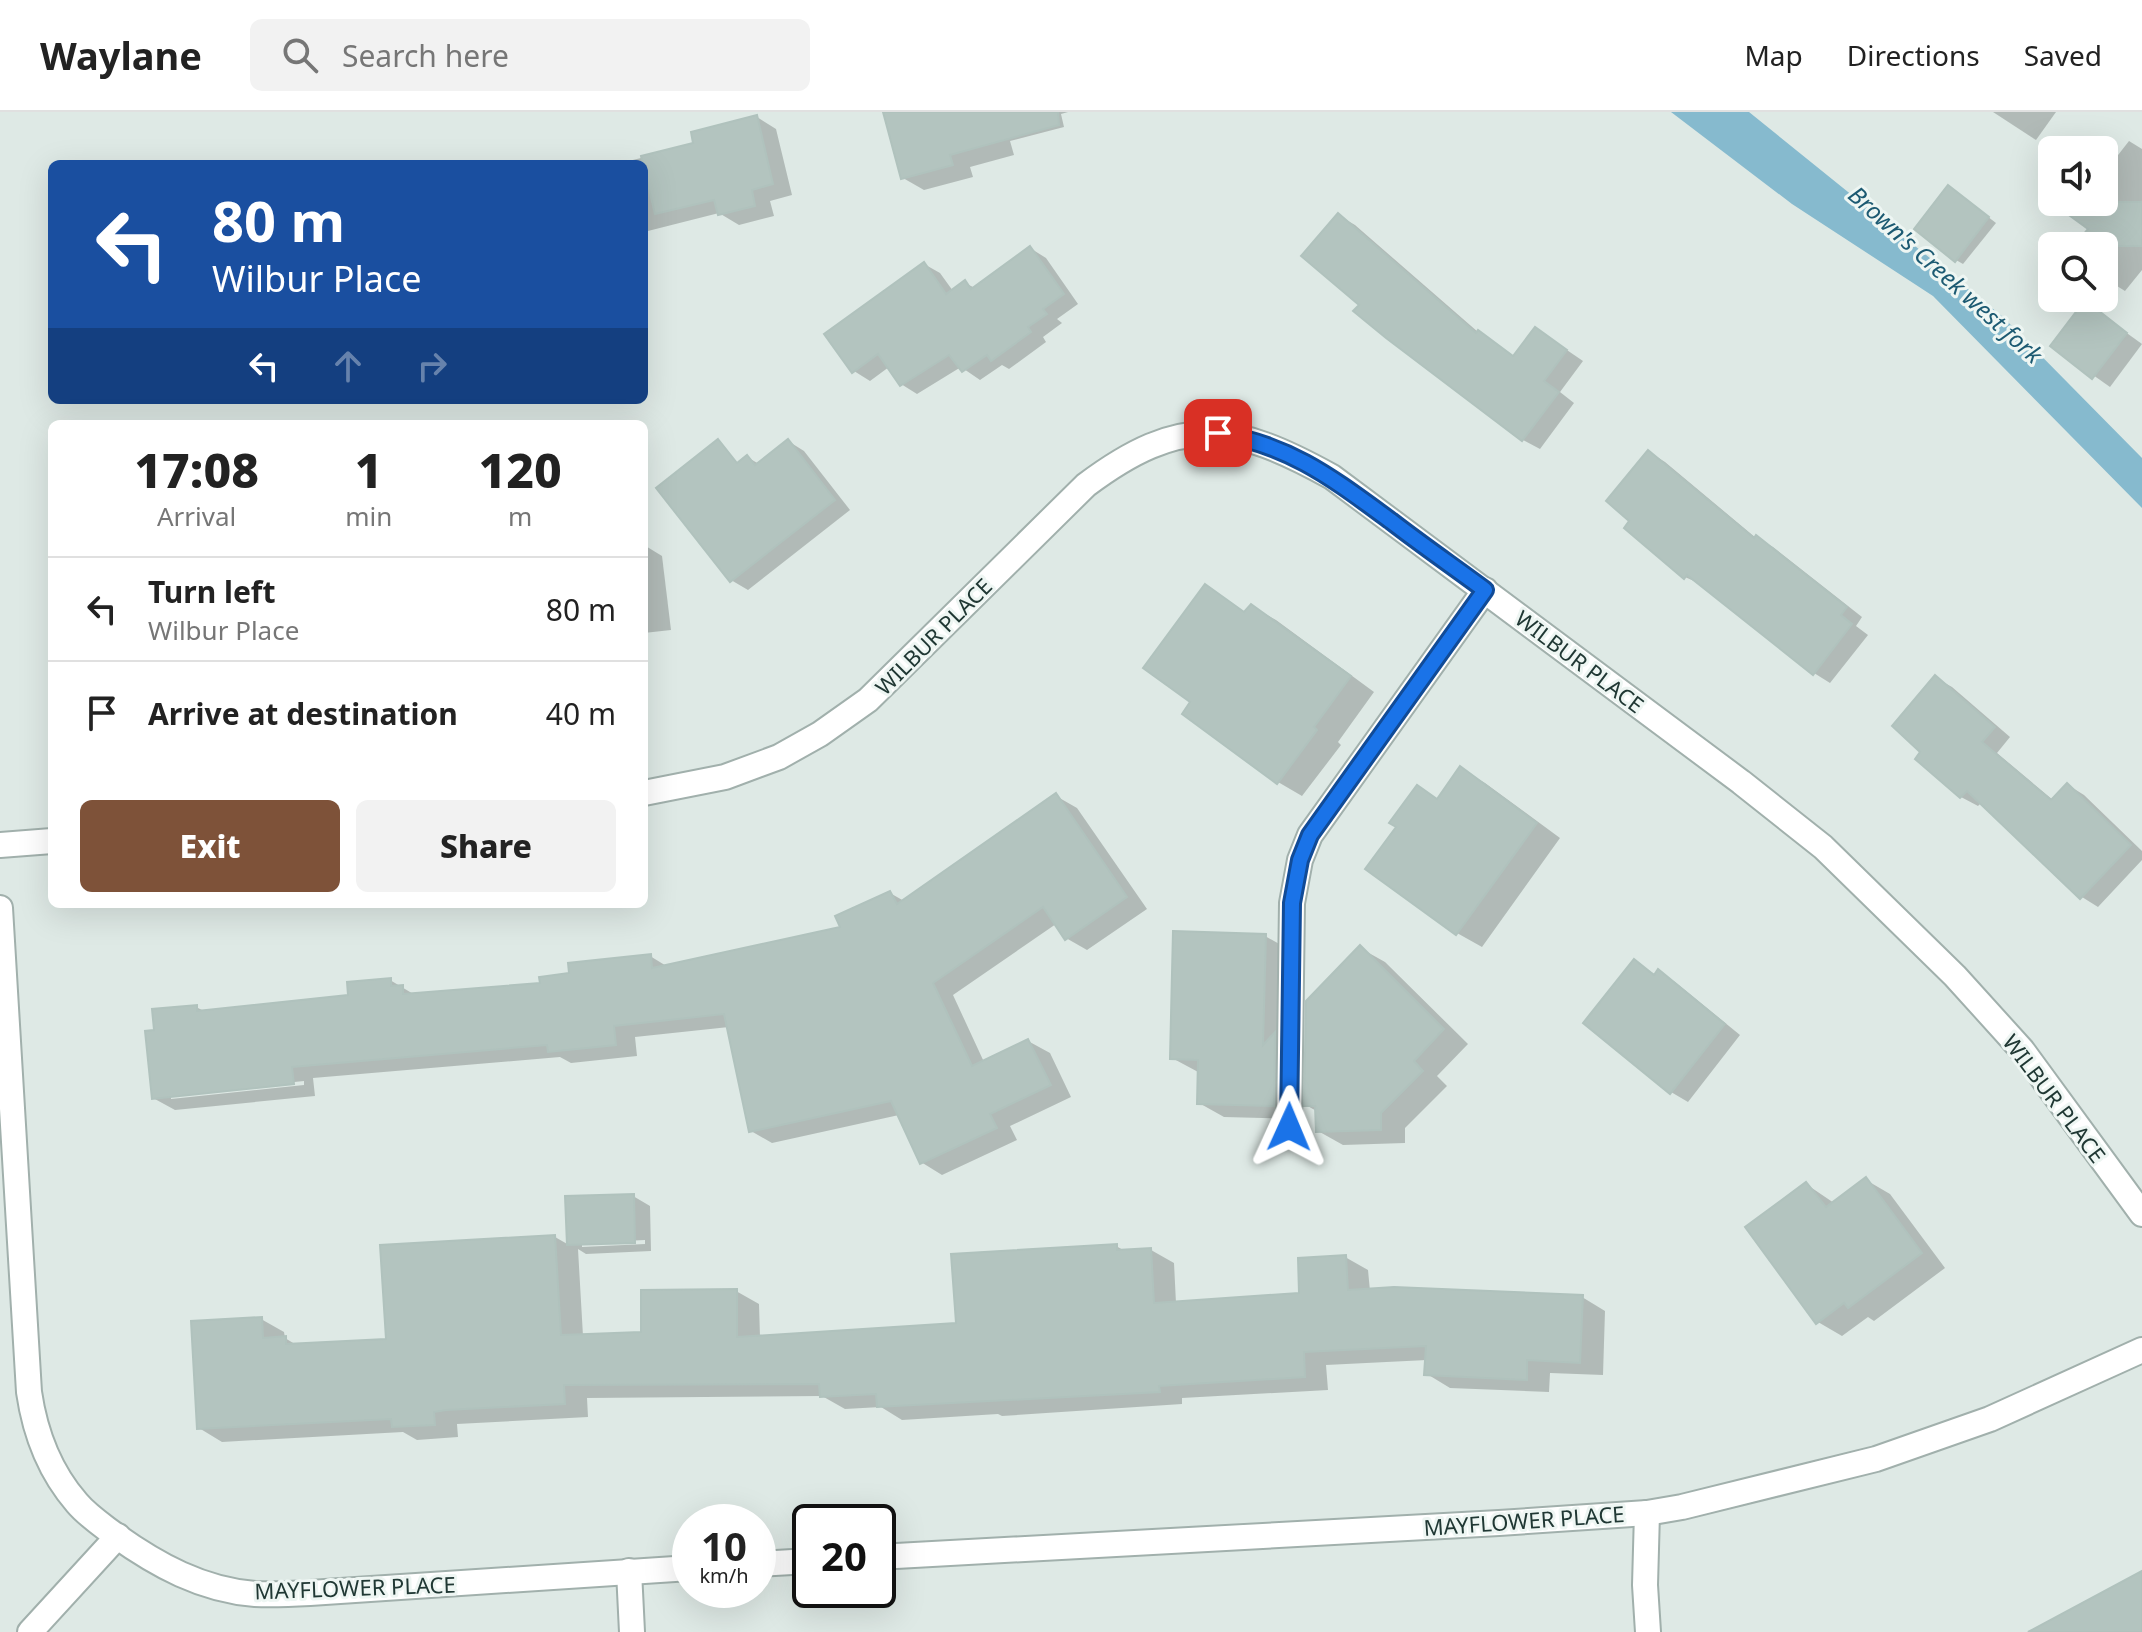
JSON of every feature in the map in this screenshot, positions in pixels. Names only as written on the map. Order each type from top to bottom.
[{"type":"street","name":"WILBUR PLACE","points":[[648,792],[725,777],[779,757],[820,734],[868,700],[1086,485],[1110,467],[1153,444],[1184,435],[1218,433],[1251,438],[1289,453],[1332,477],[1741,782],[1823,847],[1955,976],[2022,1050],[2142,1214]]},
{"type":"street","points":[[1289,1127],[1292,903],[1300,860],[1310,835],[1485,590]]},
{"type":"street","points":[[0,845],[48,841]]},
{"type":"street","name":"MAYFLOWER PLACE","points":[[0,908],[26,1366],[33,1418],[52,1465],[88,1515],[148,1558],[180,1575],[254,1594],[672,1569]]},
{"type":"street","name":"MAYFLOWER PLACE","points":[[896,1556],[1647,1513],[1718,1499],[1876,1459],[1990,1419],[2142,1350]]},
{"type":"street","points":[[1647,1513],[1645,1585],[1648,1632]]},
{"type":"street","points":[[30,1632],[118,1536]]},
{"type":"street","points":[[629,1571],[632,1632]]},
{"type":"water","name":"Brown's Creek west fork","points":[[1671,112],[1749,112],[2003,317],[2142,458],[2142,508],[1933,296],[1792,204]]},
{"type":"building","points":[[883,112],[1058,112],[1059,125],[950,155],[953,165],[901,179]]},
{"type":"building","points":[[757,115],[773,184],[752,190],[755,206],[718,215],[714,200],[655,214],[648,185],[648,160],[642,160],[641,156],[693,143],[691,132]]},
{"type":"building","points":[[1948,185],[1989,217],[1955,262],[1914,229]]},
{"type":"building","points":[[2118,202],[2142,202],[2142,246],[2118,246],[2118,232],[2086,232],[2088,229],[2070,216],[2118,216]]},
{"type":"building","points":[[1338,213],[1476,333],[1478,330],[1513,356],[1535,327],[1567,350],[1544,381],[1559,392],[1522,441],[1353,311],[1359,305],[1301,256]]},
{"type":"building","points":[[1030,246],[1064,294],[1043,309],[1047,314],[1028,327],[1031,332],[991,361],[987,355],[962,372],[949,355],[900,386],[878,354],[852,373],[824,334],[924,262],[946,294],[965,280],[971,289]]},
{"type":"building","points":[[2076,312],[2100,312],[2127,333],[2092,379],[2050,346]]},
{"type":"building","points":[[718,439],[737,463],[747,455],[755,465],[788,439],[835,500],[730,582],[656,488]]},
{"type":"building","points":[[1648,450],[1754,538],[1756,535],[1847,607],[1841,615],[1852,624],[1813,675],[1687,575],[1684,579],[1624,528],[1629,521],[1606,501]]},
{"type":"building","points":[[1205,584],[1244,612],[1251,604],[1351,676],[1314,727],[1317,730],[1277,784],[1182,714],[1190,702],[1143,668]]},
{"type":"building","points":[[1935,675],[1995,727],[1982,742],[2051,800],[2067,783],[2131,845],[2080,899],[1967,791],[1960,798],[1915,759],[1920,752],[1892,726]]},
{"type":"building","points":[[1460,766],[1537,823],[1456,935],[1365,869],[1396,827],[1389,823],[1417,785],[1437,799]]},
{"type":"building","points":[[1056,793],[1127,897],[1065,940],[1043,907],[933,983],[972,1066],[1028,1039],[1051,1085],[990,1114],[997,1128],[920,1164],[891,1101],[749,1132],[724,1014],[614,1026],[616,1045],[548,1052],[547,1045],[292,1067],[294,1084],[152,1099],[145,1031],[154,1030],[152,1009],[197,1005],[197,1011],[348,995],[347,982],[391,978],[391,986],[403,985],[403,994],[540,983],[539,977],[569,973],[568,963],[651,954],[652,968],[840,927],[835,916],[890,891],[897,904]]},
{"type":"building","points":[[1173,931],[1266,934],[1263,1045],[1275,1032],[1274,1106],[1197,1104],[1198,1060],[1170,1059]]},
{"type":"building","points":[[1360,945],[1444,1029],[1414,1061],[1423,1071],[1381,1113],[1381,1130],[1316,1132],[1315,1106],[1304,1106],[1306,1001]]},
{"type":"building","points":[[1634,959],[1654,975],[1658,969],[1725,1024],[1670,1094],[1583,1023]]},
{"type":"building","points":[[1866,1177],[1922,1253],[1848,1308],[1844,1303],[1816,1324],[1745,1227],[1806,1182],[1826,1207]]},
{"type":"building","points":[[634,1194],[635,1243],[567,1245],[565,1196]]},
{"type":"building","points":[[555,1235],[561,1335],[641,1332],[641,1290],[737,1289],[737,1337],[956,1323],[951,1254],[1117,1244],[1117,1250],[1151,1248],[1154,1303],[1299,1293],[1298,1258],[1346,1255],[1348,1290],[1394,1287],[1583,1295],[1580,1363],[1527,1360],[1527,1380],[1424,1375],[1426,1346],[1304,1352],[1305,1377],[1159,1386],[1160,1392],[877,1407],[876,1394],[820,1397],[819,1384],[564,1385],[565,1404],[446,1410],[434,1412],[435,1425],[392,1427],[391,1419],[197,1429],[191,1321],[262,1317],[263,1338],[286,1336],[286,1344],[386,1339],[380,1245]]},
{"type":"building","points":[[2142,1571],[2142,1632],[2028,1632]]},
{"type":"route","points":[[1218,433],[1251,438],[1289,453],[1332,477],[1485,590],[1310,835],[1300,860],[1292,903],[1289,1127]]}]
